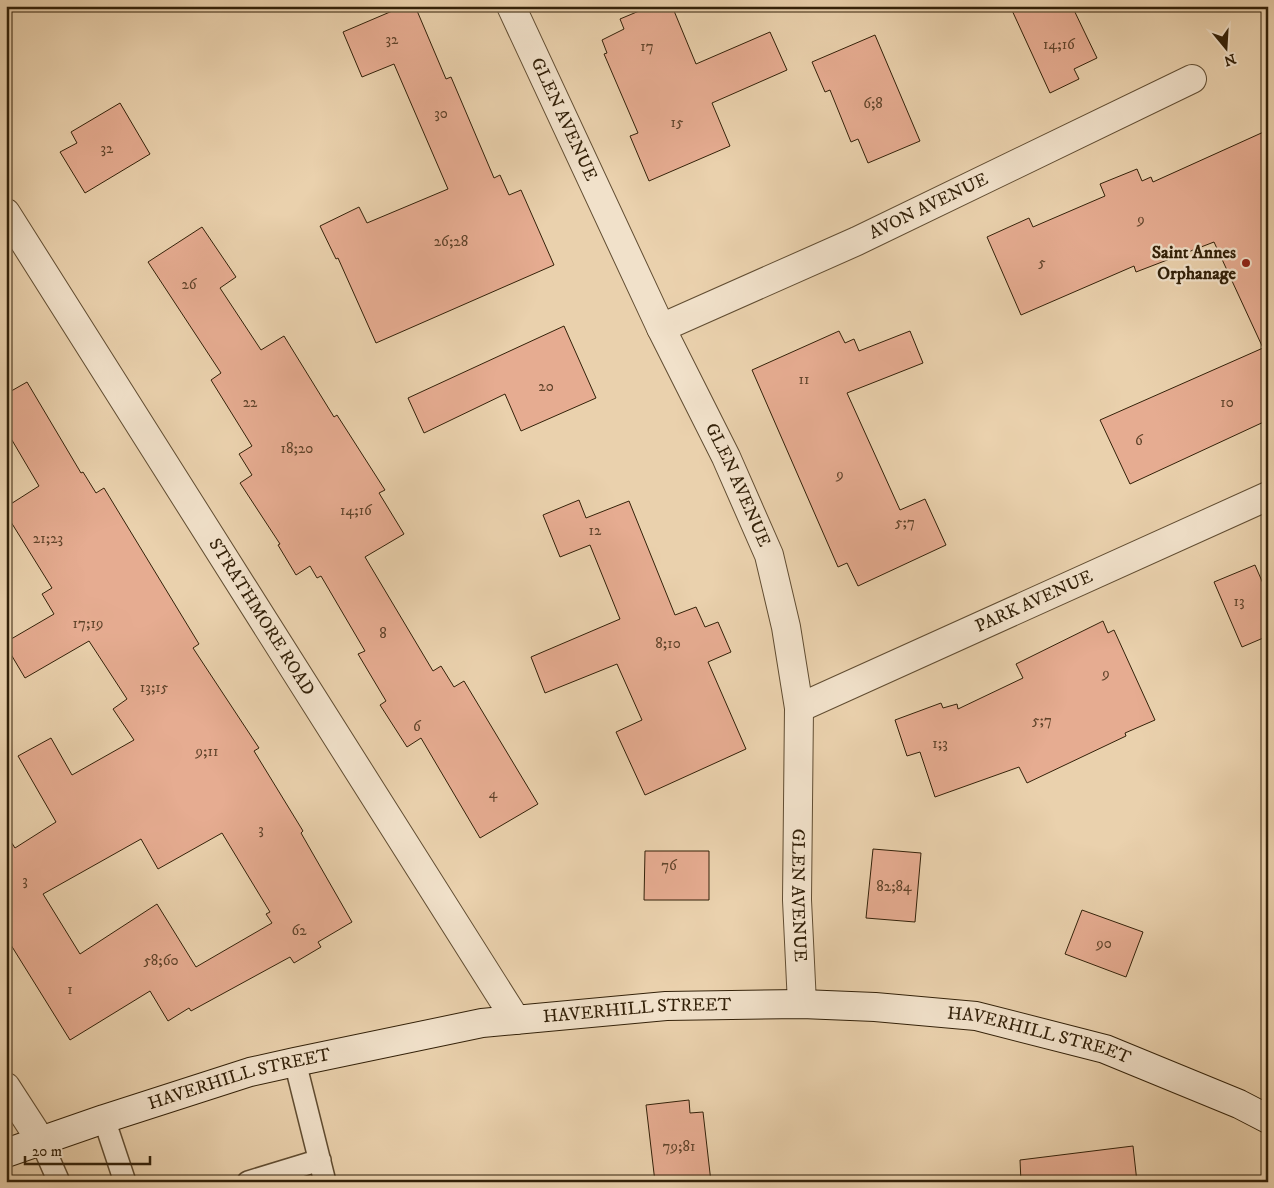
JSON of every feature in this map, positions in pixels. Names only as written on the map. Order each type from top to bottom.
[{"type":"street","name":"GLEN AVENUE","points":[[512,6],[661,328],[726,457],[769,555],[786,626],[798,708],[796,900],[802,1004]]},
{"type":"street","name":"AVON AVENUE","points":[[661,328],[857,241],[1192,79]]},
{"type":"street","name":"STRATHMORE ROAD","points":[[6,213],[516,1020]]},
{"type":"street","name":"PARK AVENUE","points":[[798,708],[1268,496]]},
{"type":"street","name":"HAVERHILL STREET","points":[[6,1153],[250,1072],[482,1023],[666,1006],[802,1004],[875,1007],[976,1016],[1105,1049],[1239,1104],[1268,1119]]},
{"type":"street","points":[[6,1087],[41,1141]]},
{"type":"lane","points":[[295,1062],[325,1182]]},
{"type":"lane","points":[[104,1119],[125,1182]]},
{"type":"lane","points":[[41,1141],[59,1182]]},
{"type":"lane","points":[[248,1182],[320,1160]]},
{"type":"building","points":[[404,6],[415,6],[446,79],[451,77],[494,178],[500,175],[509,195],[521,190],[554,265],[376,343],[338,258],[336,259],[320,226],[359,207],[367,223],[448,189],[394,64],[362,77],[343,32]]},
{"type":"building","points":[[651,6],[672,6],[696,64],[770,32],[787,70],[712,103],[730,146],[649,181],[630,136],[638,133],[604,54],[607,53],[602,40],[624,29],[620,19]]},
{"type":"building","points":[[1010,6],[1072,6],[1097,58],[1074,69],[1079,79],[1050,93]]},
{"type":"building","points":[[875,35],[920,141],[868,163],[858,139],[851,142],[830,90],[825,92],[812,62]]},
{"type":"building","points":[[120,103],[150,154],[85,193],[60,152],[77,143],[71,132]]},
{"type":"building","points":[[1268,130],[1268,420],[1130,484],[1100,420],[1263,348],[1214,242],[1136,272],[1134,266],[1021,315],[987,237],[1029,218],[1033,227],[1105,196],[1100,184],[1137,169],[1142,181],[1151,177],[1153,182]]},
{"type":"building","points":[[202,227],[236,277],[220,288],[261,350],[284,336],[334,417],[337,415],[385,490],[379,493],[404,534],[365,557],[433,671],[441,666],[454,687],[464,681],[538,804],[480,838],[421,738],[407,747],[380,705],[386,701],[358,654],[365,651],[321,576],[317,578],[310,566],[296,575],[278,545],[280,544],[240,483],[252,475],[239,454],[252,446],[211,380],[221,373],[148,262]]},
{"type":"building","points":[[564,326],[596,398],[521,431],[505,394],[424,433],[408,398]]},
{"type":"building","points":[[839,331],[845,343],[854,339],[859,351],[910,331],[923,363],[847,393],[900,510],[925,499],[946,545],[858,586],[847,563],[838,567],[752,370]]},
{"type":"building","points":[[27,382],[81,473],[83,472],[96,493],[104,488],[199,644],[193,648],[259,748],[254,751],[303,831],[301,833],[352,922],[318,942],[321,947],[294,963],[290,957],[191,1011],[189,1008],[168,1021],[150,991],[70,1040],[6,937],[6,834],[15,848],[56,822],[18,756],[51,738],[72,775],[134,740],[113,709],[127,699],[89,641],[25,678],[6,646],[6,642],[54,614],[42,594],[52,588],[6,514],[6,507],[39,486],[6,430],[6,394]],"holes":[[[222,833],[270,912],[266,914],[272,923],[196,967],[157,904],[80,954],[43,894],[141,839],[158,869]]]},
{"type":"building","points":[[579,500],[586,518],[629,501],[675,615],[696,607],[705,627],[718,622],[731,652],[708,662],[746,749],[645,795],[616,732],[642,720],[617,664],[545,693],[531,657],[620,619],[590,545],[560,557],[543,515]]},
{"type":"building","points":[[1255,565],[1268,595],[1268,636],[1242,647],[1214,582]]},
{"type":"building","points":[[1103,621],[1108,633],[1114,630],[1155,720],[1125,733],[1126,736],[1027,783],[1019,767],[935,797],[920,752],[907,756],[895,720],[941,703],[943,708],[957,704],[958,709],[1023,678],[1016,664]]},
{"type":"building","points":[[873,849],[921,853],[915,922],[866,918]]},
{"type":"building","points":[[645,851],[709,851],[709,900],[644,900]]},
{"type":"building","points":[[1082,910],[1143,932],[1126,977],[1065,954]]},
{"type":"building","points":[[689,1100],[690,1113],[703,1112],[711,1182],[655,1182],[646,1105]]},
{"type":"building","points":[[1133,1146],[1137,1182],[1021,1182],[1020,1160]]},
{"type":"place","name":"Saint Annes Orphanage","points":[[1246,263]]}]
